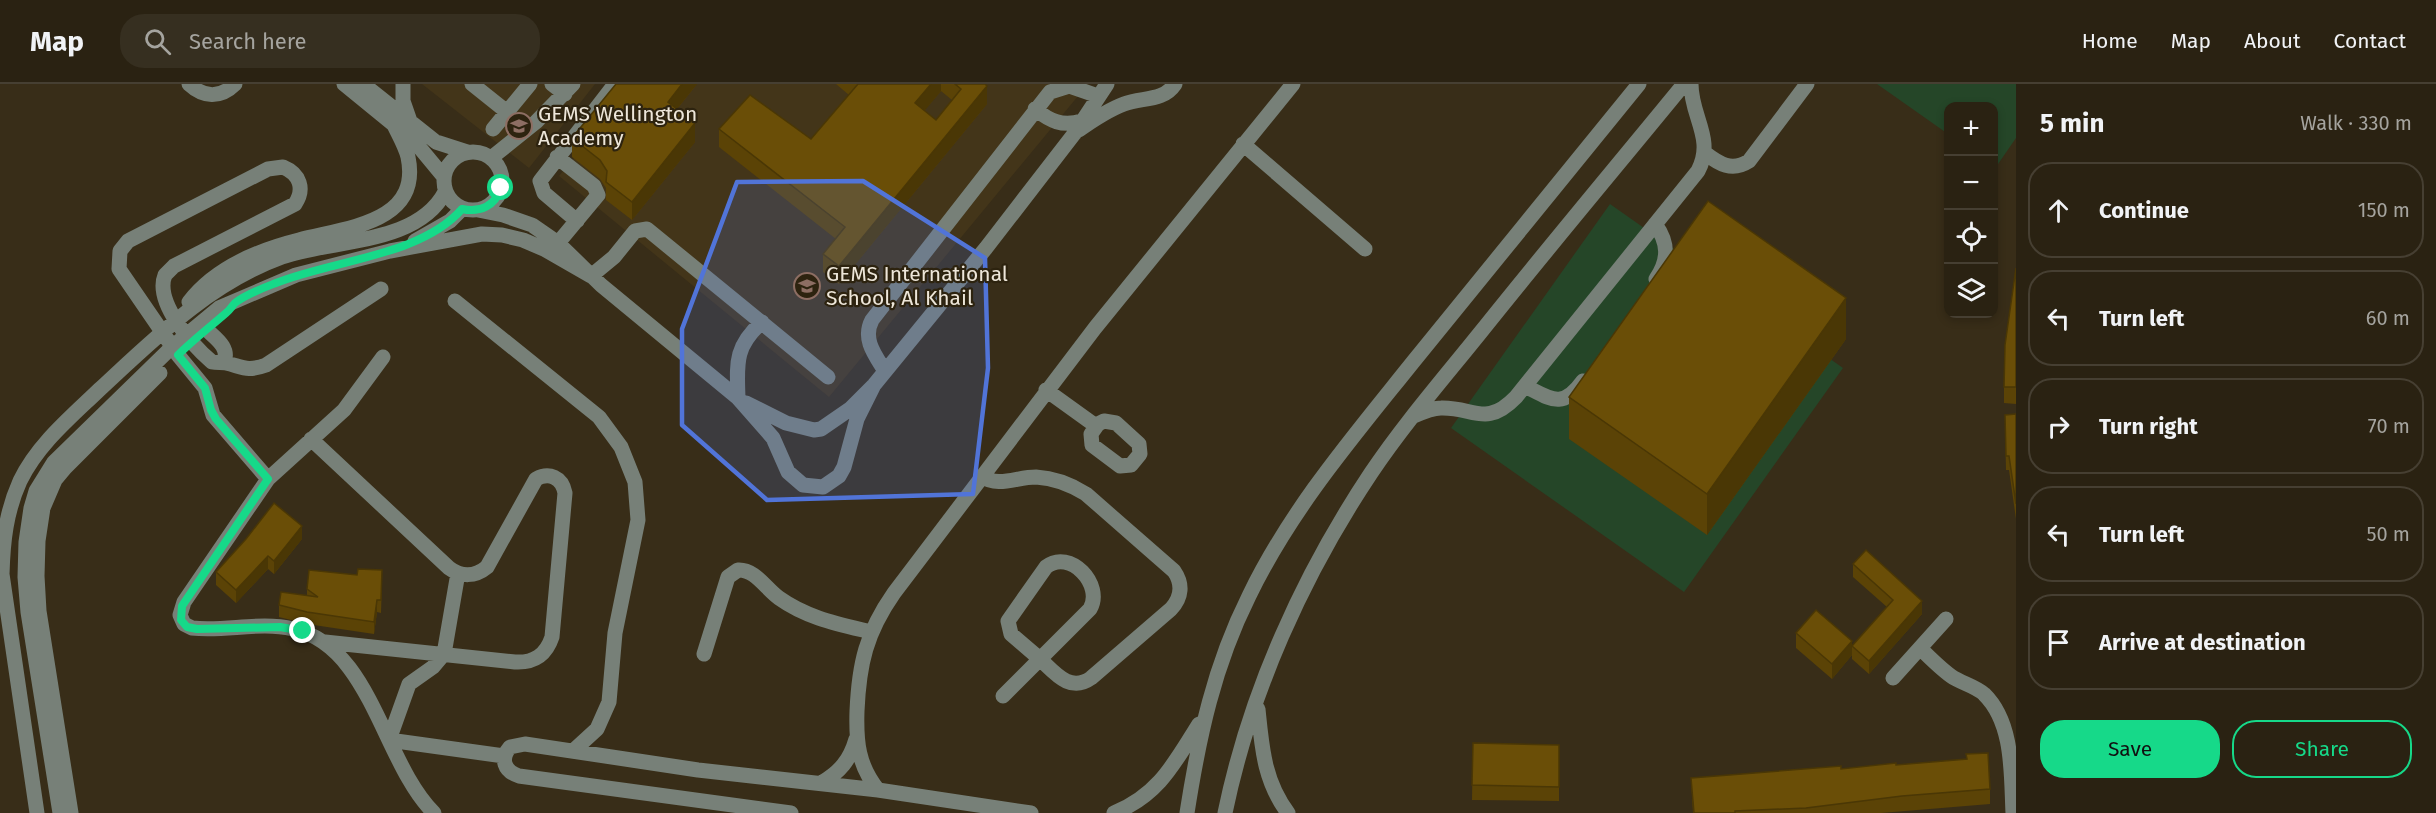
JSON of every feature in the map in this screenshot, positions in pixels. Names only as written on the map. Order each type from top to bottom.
[{"type":"street","points":[[189,84],[201,93],[212,95],[222,93],[235,84]]},
{"type":"street","points":[[344,84],[426,153],[444,177]]},
{"type":"street","points":[[363,84],[436,142],[467,152],[484,154],[491,158],[501,171],[501,188],[493,202],[478,210]]},
{"type":"street","points":[[403,84],[403,101],[411,124]]},
{"type":"street","points":[[472,84],[507,112]]},
{"type":"street","points":[[493,129],[530,84]]},
{"type":"street","points":[[491,158],[536,122],[569,89],[552,84]]},
{"type":"street","points":[[577,220],[544,193],[540,185],[542,177],[615,84]]},
{"type":"street","points":[[1078,128],[1133,101],[1162,97],[1175,84]]},
{"type":"street","points":[[821,783],[834,776],[852,753],[856,739],[859,674],[871,632],[885,606],[1046,390],[1293,84]]},
{"type":"street","points":[[1187,813],[1205,713],[1220,665],[1249,596],[1268,559],[1304,502],[1446,321],[1639,84]]},
{"type":"street","points":[[1225,813],[1258,700],[1294,608],[1325,548],[1372,471],[1513,291],[1684,84]]},
{"type":"street","points":[[1414,416],[1440,407],[1470,414],[1492,413],[1509,404],[1525,386],[1698,171],[1705,153],[1703,134],[1696,115],[1691,84]]},
{"type":"street","points":[[1705,153],[1718,163],[1731,167],[1744,165],[1808,84]]},
{"type":"street","points":[[738,398],[786,423],[814,430],[822,429],[836,419],[874,385],[986,248],[1078,128],[1103,90],[1062,86],[1050,92],[872,320],[868,330],[869,342],[885,371]]},
{"type":"street","points":[[1035,110],[1054,122],[1078,128]]},
{"type":"street","points":[[182,315],[203,287],[237,263],[288,243],[367,224],[380,219],[392,210],[404,192],[409,171],[404,146],[393,123]]},
{"type":"street","points":[[1243,144],[1365,249]]},
{"type":"street","points":[[37,813],[2,574],[3,541],[9,510],[21,480],[38,452],[58,428],[182,315],[226,285],[280,258],[305,250],[403,229],[428,215],[439,204],[445,192],[444,177],[452,161],[467,152]]},
{"type":"street","points":[[557,157],[596,188],[597,198],[558,243]]},
{"type":"street","points":[[268,479],[216,419],[205,388],[175,351],[119,269],[118,256],[123,245],[268,169],[283,167],[291,170],[300,182],[299,197],[295,204],[174,266],[165,274],[163,293],[182,315],[189,338],[212,362],[224,362],[242,369],[266,365],[381,289]]},
{"type":"street","points":[[445,192],[452,202],[462,209],[503,214],[532,225],[558,243],[591,276],[738,398],[773,438],[788,472],[803,485],[823,487],[839,476],[844,467],[853,429],[874,385]]},
{"type":"street","points":[[390,251],[438,228],[462,209]]},
{"type":"street","points":[[1650,287],[1663,269],[1666,260],[1665,240],[1655,224]]},
{"type":"street","points":[[591,276],[614,256],[635,231],[647,229],[828,377]]},
{"type":"street","points":[[60,813],[26,595],[25,560],[31,508],[36,492],[54,462],[219,308],[233,304],[296,275],[390,251],[482,234],[502,235],[523,240],[544,249],[591,276]]},
{"type":"street","points":[[455,301],[599,417],[621,447],[635,482],[638,520],[615,633],[609,702],[597,729],[573,751]]},
{"type":"street","points":[[189,338],[206,329],[227,313],[233,304]]},
{"type":"street","points":[[738,398],[737,361],[740,351],[748,336],[762,322]]},
{"type":"street","points":[[206,329],[224,347],[226,354],[224,362]]},
{"type":"street","points":[[71,813],[39,611],[38,558],[43,508],[55,480],[64,468],[175,351]]},
{"type":"street","points":[[383,357],[344,410],[268,479],[182,606],[181,620],[187,627],[197,629],[292,628],[325,642],[349,667],[414,788],[434,813]]},
{"type":"street","points":[[1525,386],[1549,398],[1562,400],[1573,394],[1590,371]]},
{"type":"street","points":[[1046,390],[1096,426]]},
{"type":"street","points":[[311,439],[449,568],[458,573],[470,575],[487,567],[536,479],[546,475],[561,482],[565,493],[552,637],[539,657],[524,662],[325,642]]},
{"type":"street","points":[[981,476],[1001,483],[1022,478],[1049,478],[1075,487],[1174,571],[1180,583],[1179,597],[1171,609],[1086,682],[1068,683],[1040,659],[1011,634],[1008,621],[1046,567],[1058,561],[1064,561],[1076,567],[1090,582],[1094,592],[1093,604],[1040,659],[1003,696]]},
{"type":"street","points":[[704,654],[728,578],[738,570],[750,572],[778,597],[806,614],[871,632]]},
{"type":"street","points":[[389,740],[409,684],[433,667],[444,654],[458,573]]},
{"type":"street","points":[[1893,678],[1946,619]]},
{"type":"street","points":[[1920,648],[1951,676],[1983,693],[1990,702],[2004,728],[2009,746],[2013,813]]},
{"type":"street","points":[[1258,700],[1264,765],[1274,792],[1288,813]]},
{"type":"street","points":[[1114,813],[1133,805],[1160,783],[1205,713]]},
{"type":"street","points":[[856,739],[862,766],[878,790]]},
{"type":"street","points":[[389,740],[504,756]]},
{"type":"street","points":[[791,813],[519,776],[509,771],[504,762],[504,756],[510,747],[520,743],[698,770],[878,790],[1031,813]]},
{"type":"highlighted area","points":[[863,181],[985,258],[988,368],[973,494],[767,500],[682,425],[682,329],[737,182]]},
{"type":"shaded area","name":"GEMS Wellington Academy","points":[[422,84],[595,84],[529,168]]},
{"type":"shaded area","name":"GEMS International School, Al Khail","points":[[635,84],[1088,84],[829,397],[559,176]]},
{"type":"green space","points":[[1877,84],[2016,84],[2016,138],[1998,164],[1998,102],[1944,102],[1944,131]]},
{"type":"green space","points":[[1610,204],[1843,368],[1684,592],[1451,428]]},
{"type":"building","points":[[616,84],[682,84],[668,102],[695,123],[632,202],[606,182],[607,171],[600,160],[572,138]]},
{"type":"building","points":[[858,84],[931,84],[915,103],[936,120],[961,89],[955,84],[985,84],[987,86],[839,266],[823,254],[845,227],[719,129],[750,95],[811,139]]},
{"type":"building","points":[[1708,201],[1846,298],[1707,494],[1569,397]]},
{"type":"building","points":[[2016,268],[2016,387],[2004,387],[2005,345]]},
{"type":"building","points":[[2016,414],[2016,504],[2009,456],[2006,456],[2005,415]]},
{"type":"building","points":[[274,503],[302,526],[274,561],[268,556],[236,590],[216,572]]},
{"type":"building","points":[[1866,550],[1922,601],[1869,661],[1852,646],[1893,600],[1853,564]]},
{"type":"building","points":[[358,569],[382,570],[381,600],[377,600],[374,622],[307,612],[279,605],[281,592],[318,597],[307,589],[309,570],[357,575]]},
{"type":"building","points":[[1816,610],[1852,641],[1832,664],[1796,633]]},
{"type":"building","points":[[1473,743],[1559,745],[1559,787],[1472,785]]},
{"type":"building","points":[[1988,753],[1990,789],[1902,796],[1806,808],[1735,811],[1735,813],[1694,813],[1691,778],[1841,766],[1841,769],[1896,763],[1896,765],[1967,759],[1966,754]]},
{"type":"place","name":"GEMS Wellington Academy","points":[[519,126]]},
{"type":"place","name":"GEMS International School, Al Khail","points":[[807,286]]},
{"type":"route","points":[[303,631],[280,627],[197,629],[187,627],[181,620],[182,606],[268,479],[213,415],[208,392],[178,355],[227,313],[233,304],[296,275],[390,251],[416,240],[450,220],[462,209],[478,210],[486,207],[499,196],[501,188]]}]
